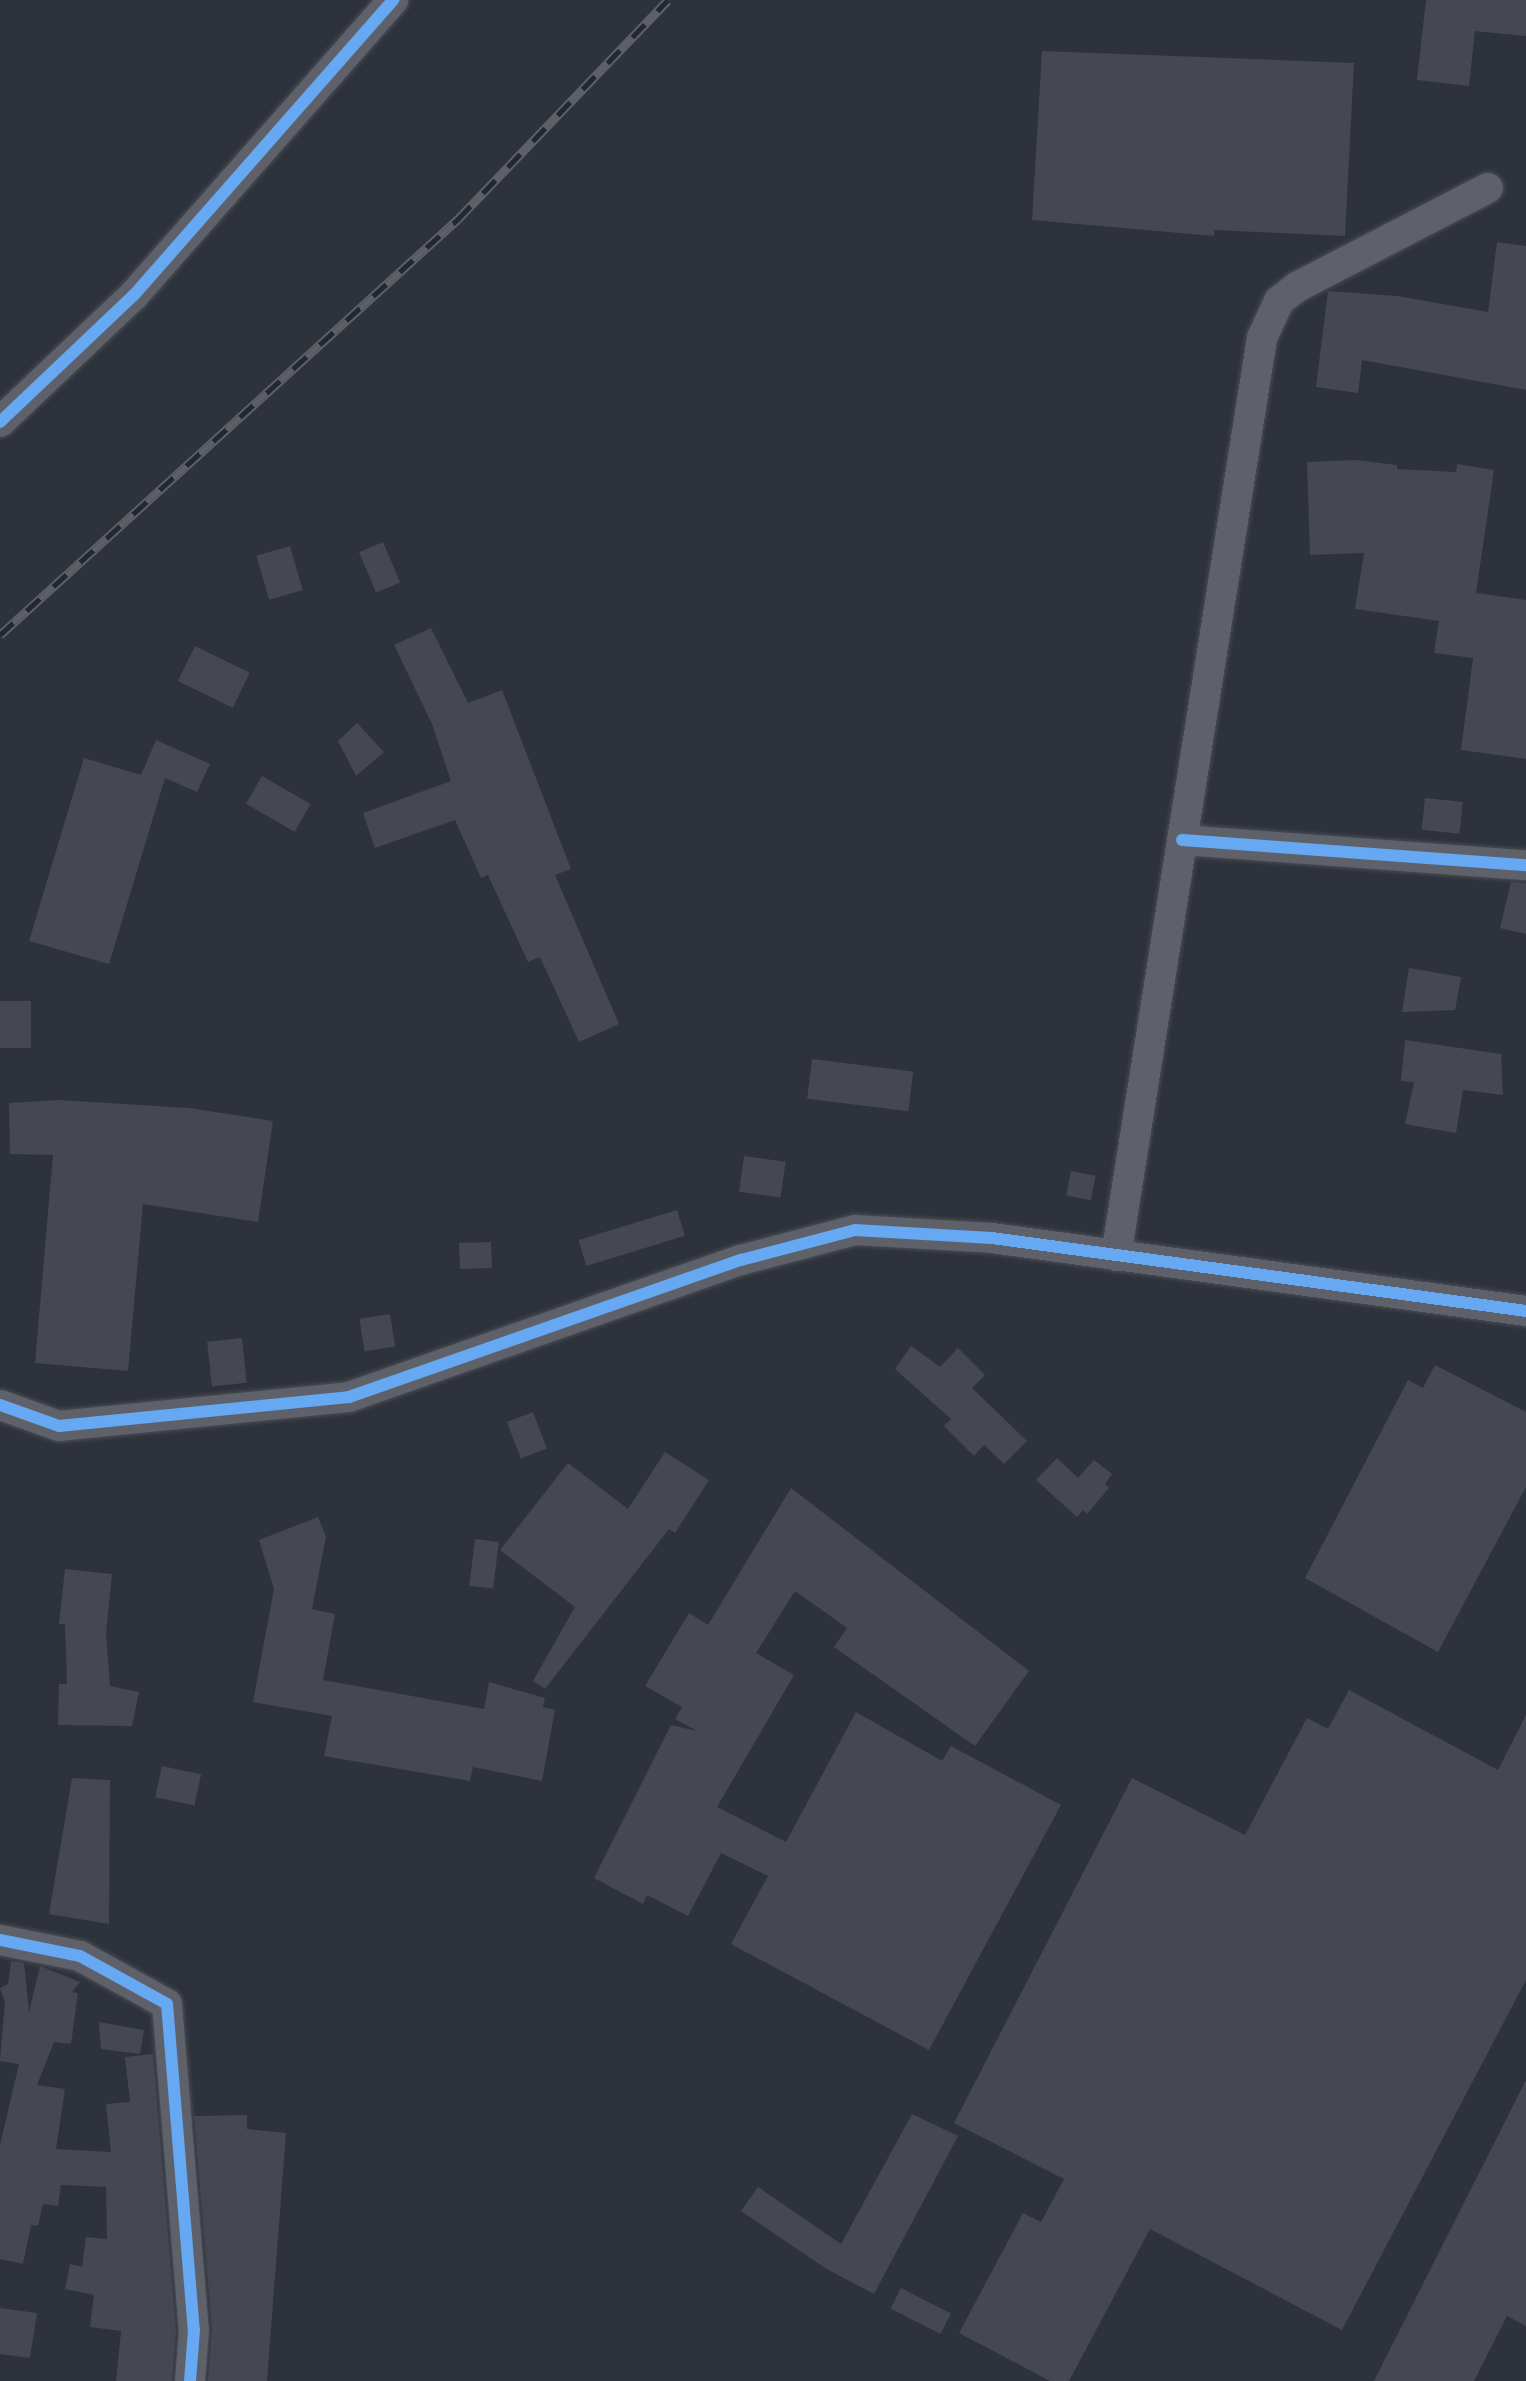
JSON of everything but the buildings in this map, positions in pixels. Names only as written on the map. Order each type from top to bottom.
[{"type":"street","points":[[0,422],[134,295],[393,0]]},
{"type":"street","points":[[1116,1256],[1262,338],[1279,301],[1329,267],[1488,188]]},
{"type":"street","points":[[1182,840],[1526,865]]},
{"type":"street","points":[[0,1405],[59,1426],[349,1397],[741,1260],[855,1230],[992,1238],[1526,1311]]},
{"type":"street","points":[[0,1940],[80,1956],[167,2004],[194,2330],[190,2381]]},
{"type":"railway","points":[[0,635],[458,219],[668,0]]},
{"type":"cycle path","points":[[0,422],[134,295],[393,0]]},
{"type":"cycle path","points":[[1182,840],[1526,865]]},
{"type":"cycle path","points":[[0,1405],[59,1426],[349,1397],[741,1260],[855,1230],[992,1238],[1526,1311]]},
{"type":"cycle path","points":[[0,1940],[80,1956],[167,2004],[194,2330],[190,2381]]}]
